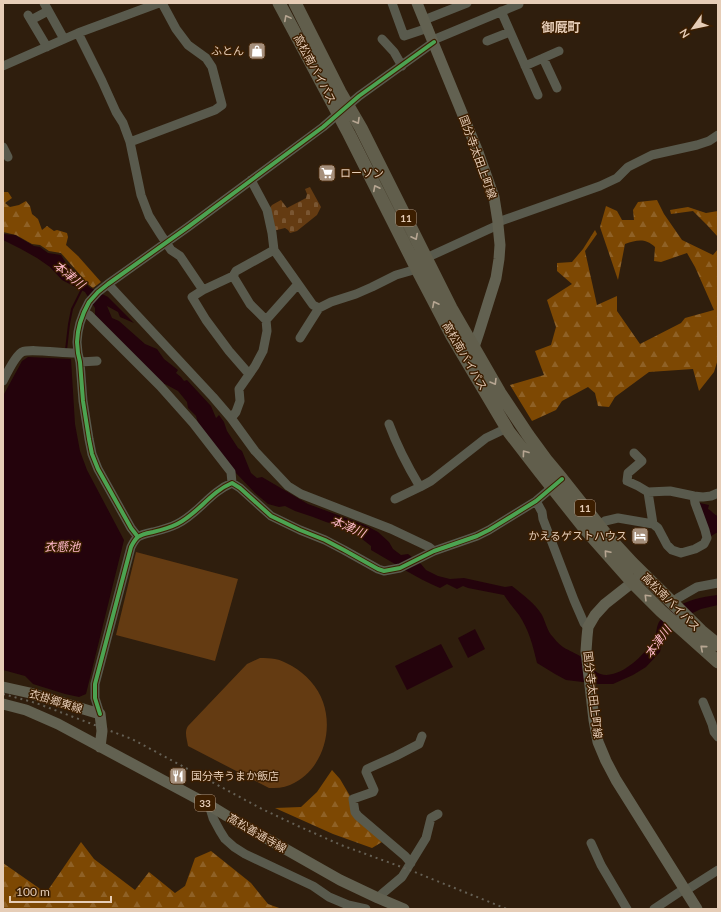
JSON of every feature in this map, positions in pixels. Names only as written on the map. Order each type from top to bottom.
[{"type":"highway","name":"高松南バイパス","points":[[279,3],[343,110],[417,269],[467,363],[507,428],[540,472],[557,483],[599,525],[643,574],[701,631],[718,645]]},
{"type":"highway","name":"高松南バイパス","points":[[295,3],[340,92],[343,110],[360,128],[451,308],[500,393],[547,461],[557,483],[586,530],[633,583],[661,611],[718,662]]},
{"type":"main road","name":"国分寺太田上町線","points":[[417,3],[478,152],[494,197],[498,223],[500,245],[496,278],[474,348],[467,363]]},
{"type":"main road","name":"国分寺太田上町線","points":[[643,574],[605,604],[595,614],[588,627],[586,651],[594,720],[598,742],[616,780],[697,909]]},
{"type":"main road","name":"衣掛郷東線","points":[[3,687],[30,693],[100,714]]},
{"type":"main road","name":"高松善通寺線","points":[[3,704],[26,710],[58,724],[209,805],[340,880],[395,907]]},
{"type":"main road","points":[[100,714],[102,731],[100,746]]},
{"type":"street","points":[[3,66],[78,33],[159,3]]},
{"type":"street","points":[[130,142],[215,110],[222,105],[212,67],[206,58],[188,45],[176,29],[162,3]]},
{"type":"street","points":[[392,3],[404,36],[467,3]]},
{"type":"street","points":[[138,537],[131,528],[98,469],[92,454],[77,342],[80,323],[89,302],[107,285],[323,127],[359,96],[402,66],[433,41],[519,4]]},
{"type":"street","points":[[47,47],[30,17],[46,7],[64,39]]},
{"type":"street","points":[[502,11],[538,95]]},
{"type":"street","points":[[487,41],[510,32]]},
{"type":"street","points":[[78,33],[130,142],[141,195],[149,216],[171,250],[180,256],[203,290]]},
{"type":"street","points":[[382,39],[394,52],[402,66]]},
{"type":"street","points":[[525,66],[559,50]]},
{"type":"street","points":[[543,58],[557,88]]},
{"type":"street","points":[[426,258],[498,223],[600,186],[617,178],[628,167],[652,155],[697,145],[717,138]]},
{"type":"street","points":[[3,147],[8,157]]},
{"type":"street","points":[[251,180],[267,210],[274,250],[313,305],[319,308]]},
{"type":"street","points":[[250,374],[229,351],[206,320],[192,297],[203,290],[234,276],[236,272],[274,250]]},
{"type":"street","points":[[300,338],[319,308],[331,302],[356,294],[396,275],[417,269]]},
{"type":"street","points":[[230,418],[236,412],[240,401],[239,389],[250,374],[263,351],[267,331],[266,320],[250,304],[234,276]]},
{"type":"street","points":[[266,320],[298,284]]},
{"type":"street","points":[[107,285],[213,397],[255,451],[288,486],[301,494],[391,529],[429,547],[430,552]]},
{"type":"street","points":[[85,311],[160,386],[193,423],[230,472],[232,483],[240,488],[271,516],[286,524],[325,540],[378,569],[384,571],[400,568],[430,552],[477,536],[536,501],[557,483]]},
{"type":"street","points":[[3,381],[16,359],[22,352],[29,350],[70,354],[79,358],[97,361]]},
{"type":"street","points":[[389,424],[407,466],[420,488]]},
{"type":"street","points":[[394,499],[420,488],[486,438],[507,428]]},
{"type":"street","points":[[634,453],[642,461],[628,473],[627,481],[648,492],[670,491],[703,497],[718,493]]},
{"type":"street","points":[[100,714],[95,698],[95,684],[131,547],[134,541],[142,535],[174,526],[184,521],[225,486],[232,483]]},
{"type":"street","points":[[648,492],[653,524]]},
{"type":"street","points":[[599,525],[605,521],[618,518],[653,524],[658,528],[667,545],[672,550],[681,553],[695,549],[704,544],[707,538],[706,530],[695,503],[694,496]]},
{"type":"street","points":[[536,501],[542,512],[543,519],[574,600],[584,623],[588,627]]},
{"type":"street","points":[[672,603],[697,586],[718,583]]},
{"type":"street","points":[[703,702],[714,732],[718,737]]},
{"type":"street","points":[[410,863],[405,856],[358,816],[355,812],[353,799],[373,792],[374,790],[366,772],[367,769],[419,744],[422,736]]},
{"type":"street","points":[[209,805],[213,818],[220,831],[225,839],[234,847],[245,854],[313,886],[329,897],[348,905],[366,909]]},
{"type":"street","points":[[378,898],[402,877],[426,838],[431,818],[438,814]]},
{"type":"street","points":[[591,844],[601,865],[627,909]]},
{"type":"street","points":[[654,909],[717,871]]},
{"type":"green space","points":[[310,187],[321,207],[317,215],[297,231],[290,233],[285,228],[273,231],[269,209],[272,205],[281,200],[287,208],[306,198],[307,194],[305,189]]},
{"type":"green space","points":[[3,192],[8,192],[12,198],[5,203],[10,207],[19,205],[26,201],[30,206],[32,214],[38,219],[42,230],[47,226],[54,231],[57,230],[67,233],[68,237],[66,245],[101,282],[93,288],[61,253],[49,251],[40,245],[32,244],[16,235],[3,232]]},
{"type":"green space","points":[[657,200],[664,214],[682,240],[713,255],[718,249],[718,359],[714,372],[699,391],[693,369],[649,372],[615,397],[609,407],[598,406],[595,393],[588,387],[562,401],[556,410],[532,421],[510,385],[544,375],[535,351],[551,345],[556,327],[547,300],[572,284],[557,271],[557,263],[572,262],[583,249],[595,230],[597,234],[585,251],[597,305],[617,296],[617,311],[640,344],[681,323],[685,318],[714,310],[695,267],[687,253],[661,262],[654,261],[655,247],[648,242],[641,241],[625,244],[618,280],[600,227],[606,206],[617,211],[622,220],[634,220],[633,210],[638,202]]},
{"type":"green space","points":[[688,207],[706,213],[718,211],[718,237],[693,211],[671,214],[670,210]]},
{"type":"green space","points":[[136,552],[238,579],[215,661],[116,635]]},
{"type":"green space","points":[[260,658],[279,660],[302,673],[311,681],[321,696],[326,714],[326,738],[317,761],[310,771],[301,779],[290,785],[282,787],[269,788],[188,746],[186,731],[188,726],[247,664]]},
{"type":"green space","points":[[332,770],[340,779],[350,796],[354,815],[382,842],[372,848],[333,834],[275,808],[301,807],[317,792]]},
{"type":"green space","points":[[81,842],[94,859],[135,890],[149,872],[175,893],[185,886],[195,858],[211,851],[251,883],[268,904],[282,909],[3,909],[3,863],[46,893]]},
{"type":"water","name":"本津川","points":[[3,234],[15,235],[34,246],[40,247],[48,253],[61,255],[66,263],[83,279],[89,287],[108,297],[134,323],[120,317],[118,312],[107,306],[112,318],[119,321],[145,344],[157,349],[164,359],[178,370],[176,373],[184,381],[187,380],[211,406],[216,418],[219,415],[224,422],[227,431],[238,448],[242,451],[251,473],[257,478],[262,477],[308,504],[365,525],[378,532],[389,542],[393,549],[401,555],[408,554],[426,570],[438,576],[450,579],[464,578],[505,587],[512,586],[536,607],[542,615],[549,632],[556,641],[580,656],[595,671],[603,675],[611,674],[629,666],[638,659],[651,644],[656,635],[659,622],[677,607],[694,600],[718,595],[718,605],[701,609],[682,618],[667,630],[660,652],[646,667],[633,675],[613,684],[566,680],[537,663],[528,632],[519,615],[504,595],[463,586],[457,589],[447,584],[440,588],[371,550],[371,546],[350,529],[326,522],[285,506],[279,507],[268,504],[234,471],[198,423],[196,416],[188,408],[187,402],[178,391],[165,384],[162,384],[95,315],[95,308],[85,292],[62,280],[50,267],[37,258],[3,240]]},
{"type":"water","name":"衣懸池","points":[[28,357],[71,359],[75,424],[80,451],[87,470],[124,540],[86,694],[79,697],[33,684],[25,676],[3,670],[3,396],[22,361]]},
{"type":"water","points":[[700,503],[709,505],[708,509],[718,516],[718,532],[711,536],[700,507]]},
{"type":"water","points":[[475,629],[485,649],[468,658],[458,638]]},
{"type":"water","points":[[441,644],[453,667],[407,690],[395,666]]},
{"type":"waterway","name":"本津川","points":[[66,350],[72,309],[82,289]]},
{"type":"railway","points":[[3,694],[36,703],[132,739],[262,809],[298,826],[341,845],[407,869],[507,909]]},
{"type":"cycle path","points":[[138,537],[131,528],[98,469],[92,454],[83,401],[77,342],[80,323],[89,302],[108,284],[323,127],[359,96],[434,42]]},
{"type":"cycle path","points":[[100,714],[95,698],[95,684],[131,547],[136,539],[141,535],[168,528],[184,520],[224,487],[232,483],[240,488],[271,516],[325,540],[384,571],[400,568],[434,551],[477,536],[489,530],[536,501],[562,479]]},
{"type":"place","name":"ふとん","points":[[257,51]]},
{"type":"place","name":"ローソン","points":[[327,173]]},
{"type":"place","name":"かえるゲストハウス","points":[[640,536]]},
{"type":"place","name":"国分寺うまか飯店","points":[[178,776]]},
{"type":"district","name":"御厩町","points":[[561,27]]}]
